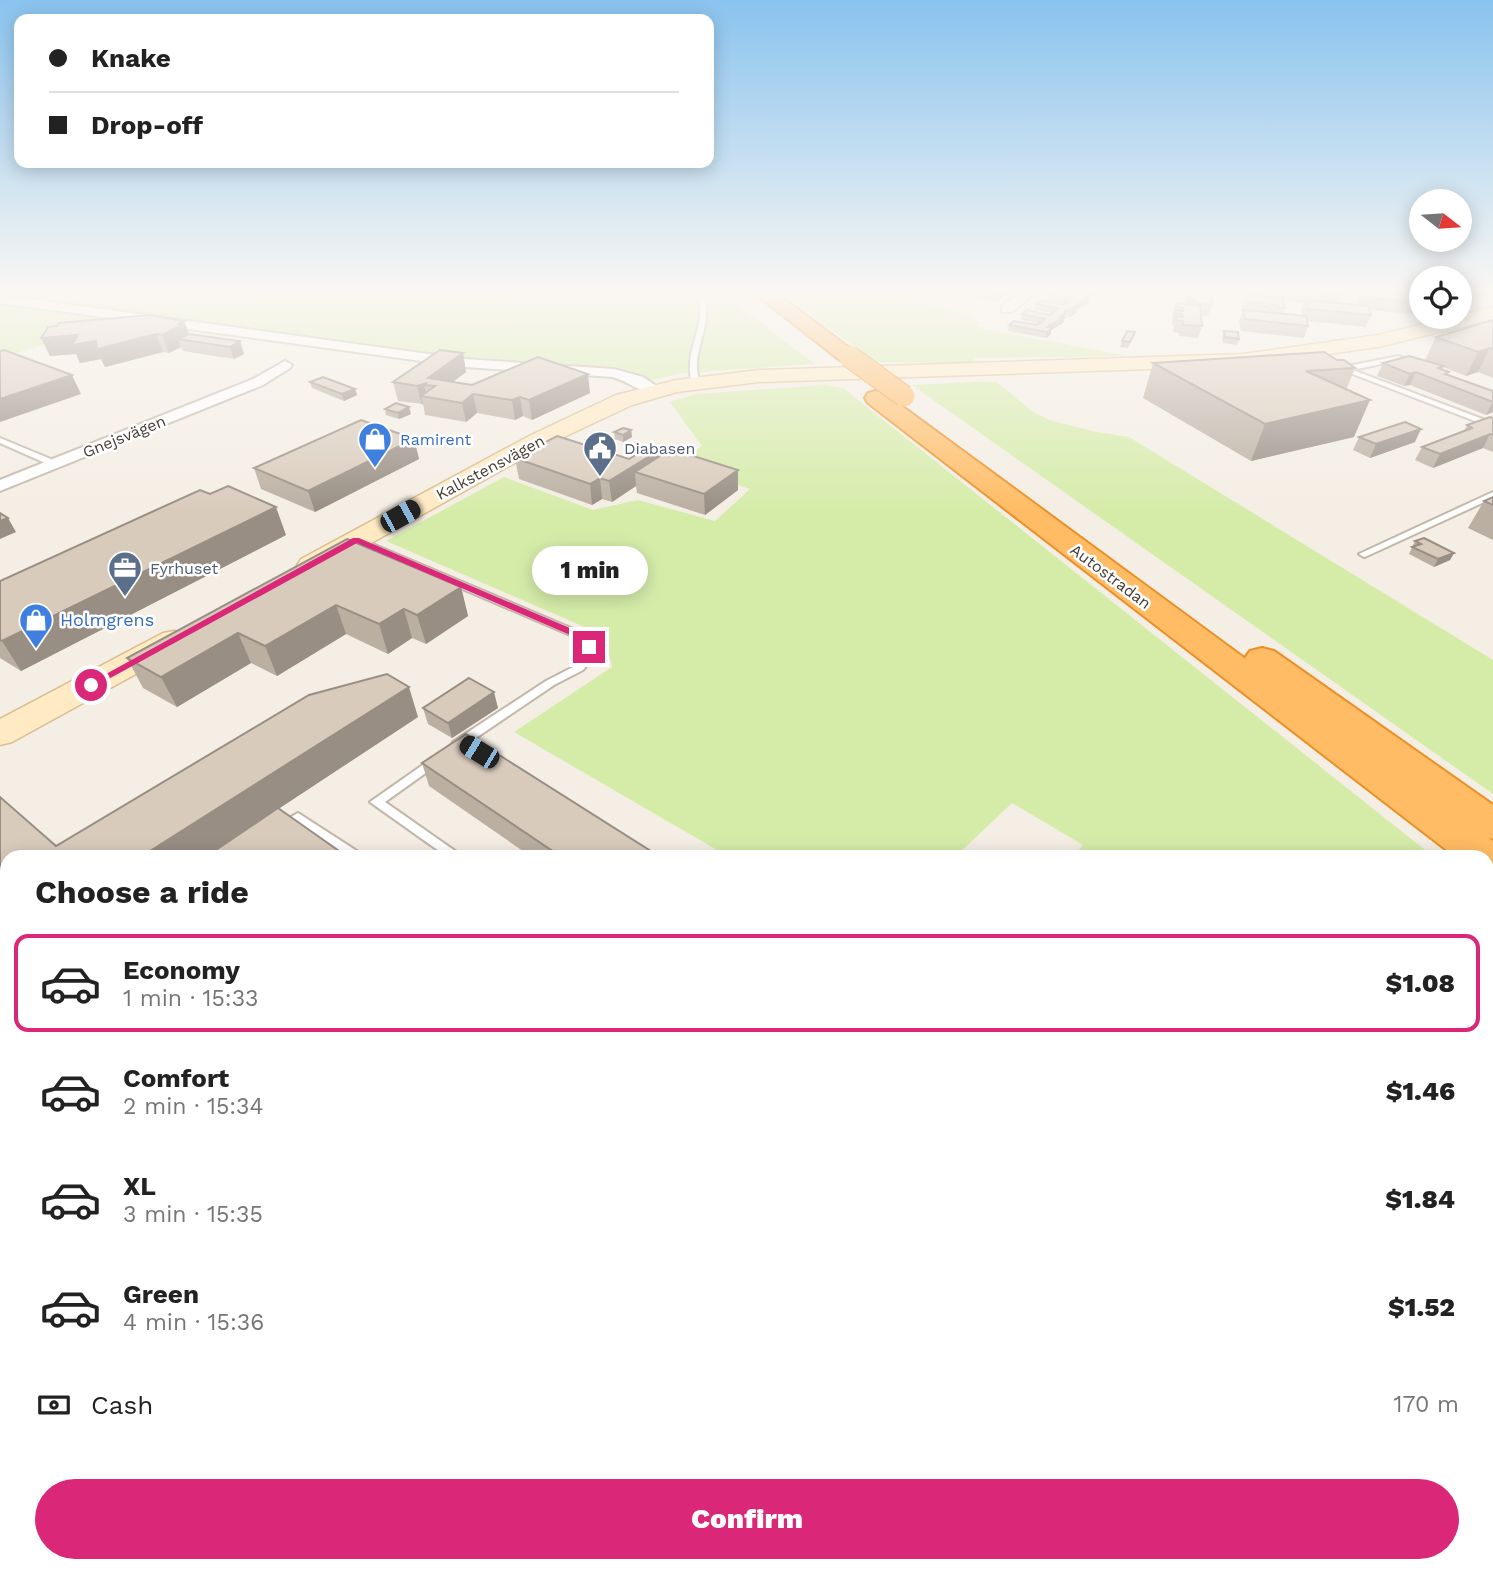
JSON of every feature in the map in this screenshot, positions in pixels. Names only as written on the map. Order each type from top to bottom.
[{"type":"highway","name":"Autostradan","points":[[836,365],[890,397],[1493,825]]},
{"type":"highway","name":"Autostradan","points":[[858,365],[890,397],[1477,850]]},
{"type":"street","name":"Gnejsvägen","points":[[0,486],[258,382],[284,365]]},
{"type":"street","points":[[514,365],[614,373],[638,380],[654,390]]},
{"type":"street","name":"Kalkstensvägen","points":[[287,578],[572,423],[654,390],[759,376],[1134,365]]},
{"type":"street","points":[[0,734],[202,624]]},
{"type":"lane","points":[[691,365],[691,374],[696,383]]},
{"type":"lane","points":[[1334,365],[1493,426]]},
{"type":"lane","points":[[1345,370],[1366,365]]},
{"type":"lane","points":[[0,440],[55,464]]},
{"type":"lane","points":[[1364,554],[1493,495]]},
{"type":"lane","points":[[356,540],[581,636],[589,647],[588,658],[579,668],[550,683],[462,741],[376,802],[447,850]]},
{"type":"lane","points":[[462,741],[479,752]]},
{"type":"lane","points":[[268,838],[298,818],[346,850]]},
{"type":"green space","points":[[583,365],[795,365],[683,373],[649,381],[637,373],[615,367]]},
{"type":"green space","points":[[997,382],[1033,412],[1052,421],[1129,437],[1493,660],[1493,794],[912,385]]},
{"type":"green space","points":[[825,385],[843,388],[1425,850],[1079,850],[1083,845],[1012,803],[962,850],[717,850],[514,732],[612,667],[608,649],[596,632],[386,541],[504,477],[593,510],[638,500],[715,521],[750,489],[676,465],[702,446],[670,402],[697,394]]},
{"type":"building","points":[[0,365],[46,365],[72,375],[0,399]]},
{"type":"building","points":[[417,365],[446,365],[428,378],[472,385],[518,365],[563,365],[588,374],[529,400],[473,394],[462,403],[421,396],[435,386],[424,385],[427,383],[417,386],[393,382]]},
{"type":"building","points":[[1157,365],[1351,365],[1355,368],[1306,371],[1370,400],[1265,424]]},
{"type":"building","points":[[1389,365],[1444,366],[1438,368],[1449,372],[1445,374],[1493,391],[1493,402],[1416,372],[1410,374]]},
{"type":"building","points":[[323,377],[355,389],[342,394],[310,382]]},
{"type":"building","points":[[396,403],[409,407],[398,413],[385,409]]},
{"type":"building","points":[[1493,418],[1493,435],[1440,454],[1422,447],[1472,428],[1467,425]]},
{"type":"building","points":[[361,420],[414,439],[308,491],[254,468]]},
{"type":"building","points":[[1405,422],[1421,429],[1376,444],[1359,437]]},
{"type":"building","points":[[623,428],[631,430],[623,435],[614,432]]},
{"type":"building","points":[[557,436],[629,459],[647,448],[658,451],[609,481],[600,478],[590,484],[515,458]]},
{"type":"building","points":[[671,449],[738,470],[704,494],[635,472]]},
{"type":"building","points":[[228,486],[276,507],[0,640],[0,581],[200,490],[210,494]]},
{"type":"building","points":[[1493,497],[1493,505],[1484,501]]},
{"type":"building","points":[[0,513],[8,518],[0,521]]},
{"type":"building","points":[[1424,538],[1454,553],[1438,559],[1412,547],[1421,544],[1415,541]]},
{"type":"building","points":[[347,539],[461,587],[417,615],[404,609],[379,624],[336,605],[265,646],[238,633],[161,677],[127,658]]},
{"type":"building","points":[[387,674],[409,687],[152,850],[0,850],[0,797],[56,846],[309,695]]},
{"type":"building","points":[[469,678],[494,692],[448,723],[423,708]]},
{"type":"building","points":[[466,734],[649,850],[551,850],[422,763]]},
{"type":"building","points":[[278,808],[338,850],[216,850]]},
{"type":"place","name":"Ramirent","points":[[375,469]]},
{"type":"place","name":"Diabasen","points":[[600,478]]},
{"type":"place","name":"Fyrhuset","points":[[125,598]]},
{"type":"place","name":"Holmgrens","points":[[36,650]]},
{"type":"route","points":[[91,685],[356,540],[581,636],[589,647]]}]
